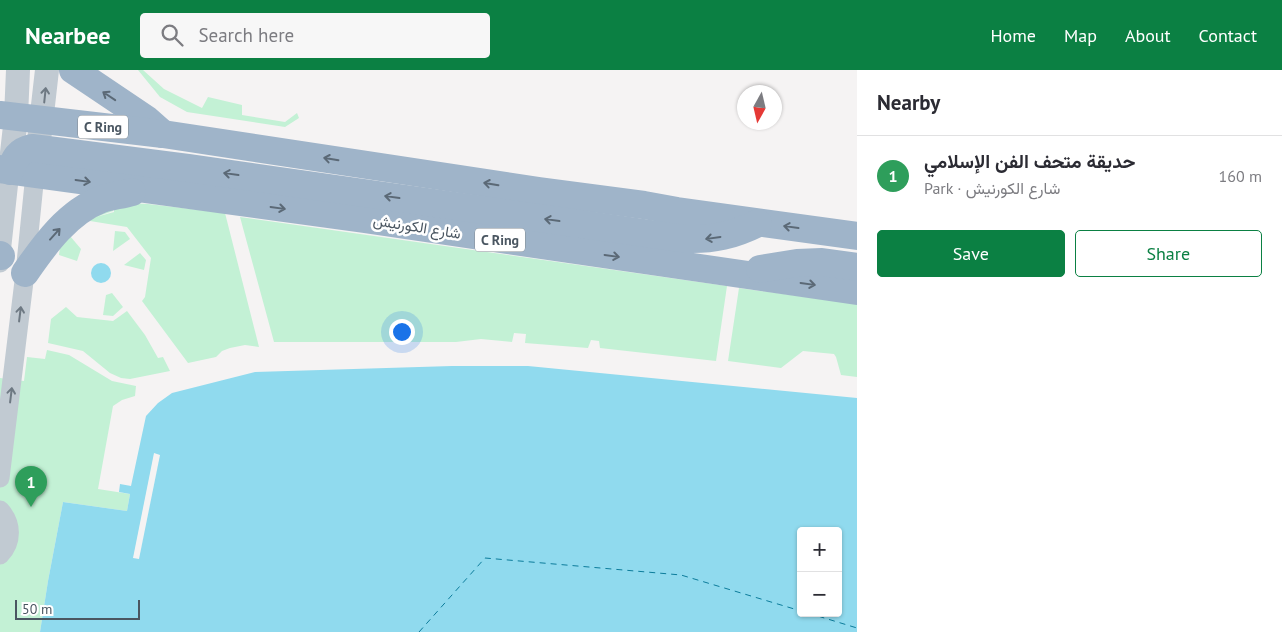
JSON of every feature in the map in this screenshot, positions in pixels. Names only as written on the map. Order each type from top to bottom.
[{"type":"highway","points":[[73,70],[146,119],[163,134]]},
{"type":"highway","name":"C Ring","points":[[17,144],[163,134],[539,191],[857,236]]},
{"type":"highway","name":"شارع الكورنيش","points":[[17,144],[143,190],[364,219],[857,291]]},
{"type":"highway","points":[[17,144],[686,239],[706,240],[724,237],[742,231],[759,222]]},
{"type":"highway","points":[[25,273],[68,219],[102,200],[143,190]]},
{"type":"highway","points":[[734,273],[798,263],[822,262],[857,267]]},
{"type":"street","points":[[0,478],[7,354],[25,273],[17,144],[18,70]]},
{"type":"street","points":[[0,258],[17,144],[47,70]]},
{"type":"street","points":[[0,510],[9,524],[10,534],[7,544],[0,555]]},
{"type":"green space","points":[[138,70],[143,70],[164,89],[202,108],[208,97],[242,105],[242,115],[285,122],[297,113],[299,118],[285,127],[187,112],[160,97]]},
{"type":"green space","points":[[127,203],[225,213],[259,347],[245,345],[230,348],[222,351],[216,357],[188,363],[142,301],[145,297],[151,258],[127,227],[90,221],[91,219],[78,227],[76,224],[93,214],[112,207],[113,211],[96,217],[114,212],[114,205]]},
{"type":"green space","points":[[240,217],[727,286],[716,361],[600,348],[599,341],[591,340],[588,348],[525,343],[526,334],[514,333],[512,342],[481,339],[456,342],[274,342]]},
{"type":"green space","points":[[115,231],[125,232],[130,239],[113,251]]},
{"type":"green space","points":[[70,236],[81,249],[77,261],[59,255],[60,247]]},
{"type":"green space","points":[[140,253],[146,260],[144,270],[124,265]]},
{"type":"green space","points":[[739,288],[857,304],[857,377],[841,375],[834,354],[803,351],[781,368],[728,361]]},
{"type":"green space","points":[[112,293],[123,307],[113,316],[103,315],[106,295]]},
{"type":"green space","points":[[66,307],[77,317],[113,321],[127,311],[145,335],[158,358],[163,357],[170,371],[130,379],[121,378],[110,373],[83,351],[48,343],[51,319]]},
{"type":"green space","points":[[47,350],[69,355],[112,381],[136,386],[135,396],[122,400],[113,406],[98,489],[130,494],[127,511],[63,502],[40,632],[0,632],[0,378],[24,381],[27,357],[45,359]]},
{"type":"water","points":[[101,263],[108,266],[111,273],[108,280],[101,283],[94,280],[91,273],[94,266]]},
{"type":"water","points":[[452,366],[528,366],[857,398],[857,632],[40,632],[63,502],[127,511],[130,494],[119,492],[120,484],[131,486],[146,416],[158,403],[172,393],[255,372]]},
{"type":"pier","points":[[154,453],[160,455],[139,559],[133,558]]},
{"type":"ferry route","points":[[419,632],[485,558],[681,575],[797,610]]},
{"type":"ferry route","points":[[821,617],[857,628]]},
{"type":"place","name":"حديقة متحف الفن الإسلامي","points":[[31,507]]}]
